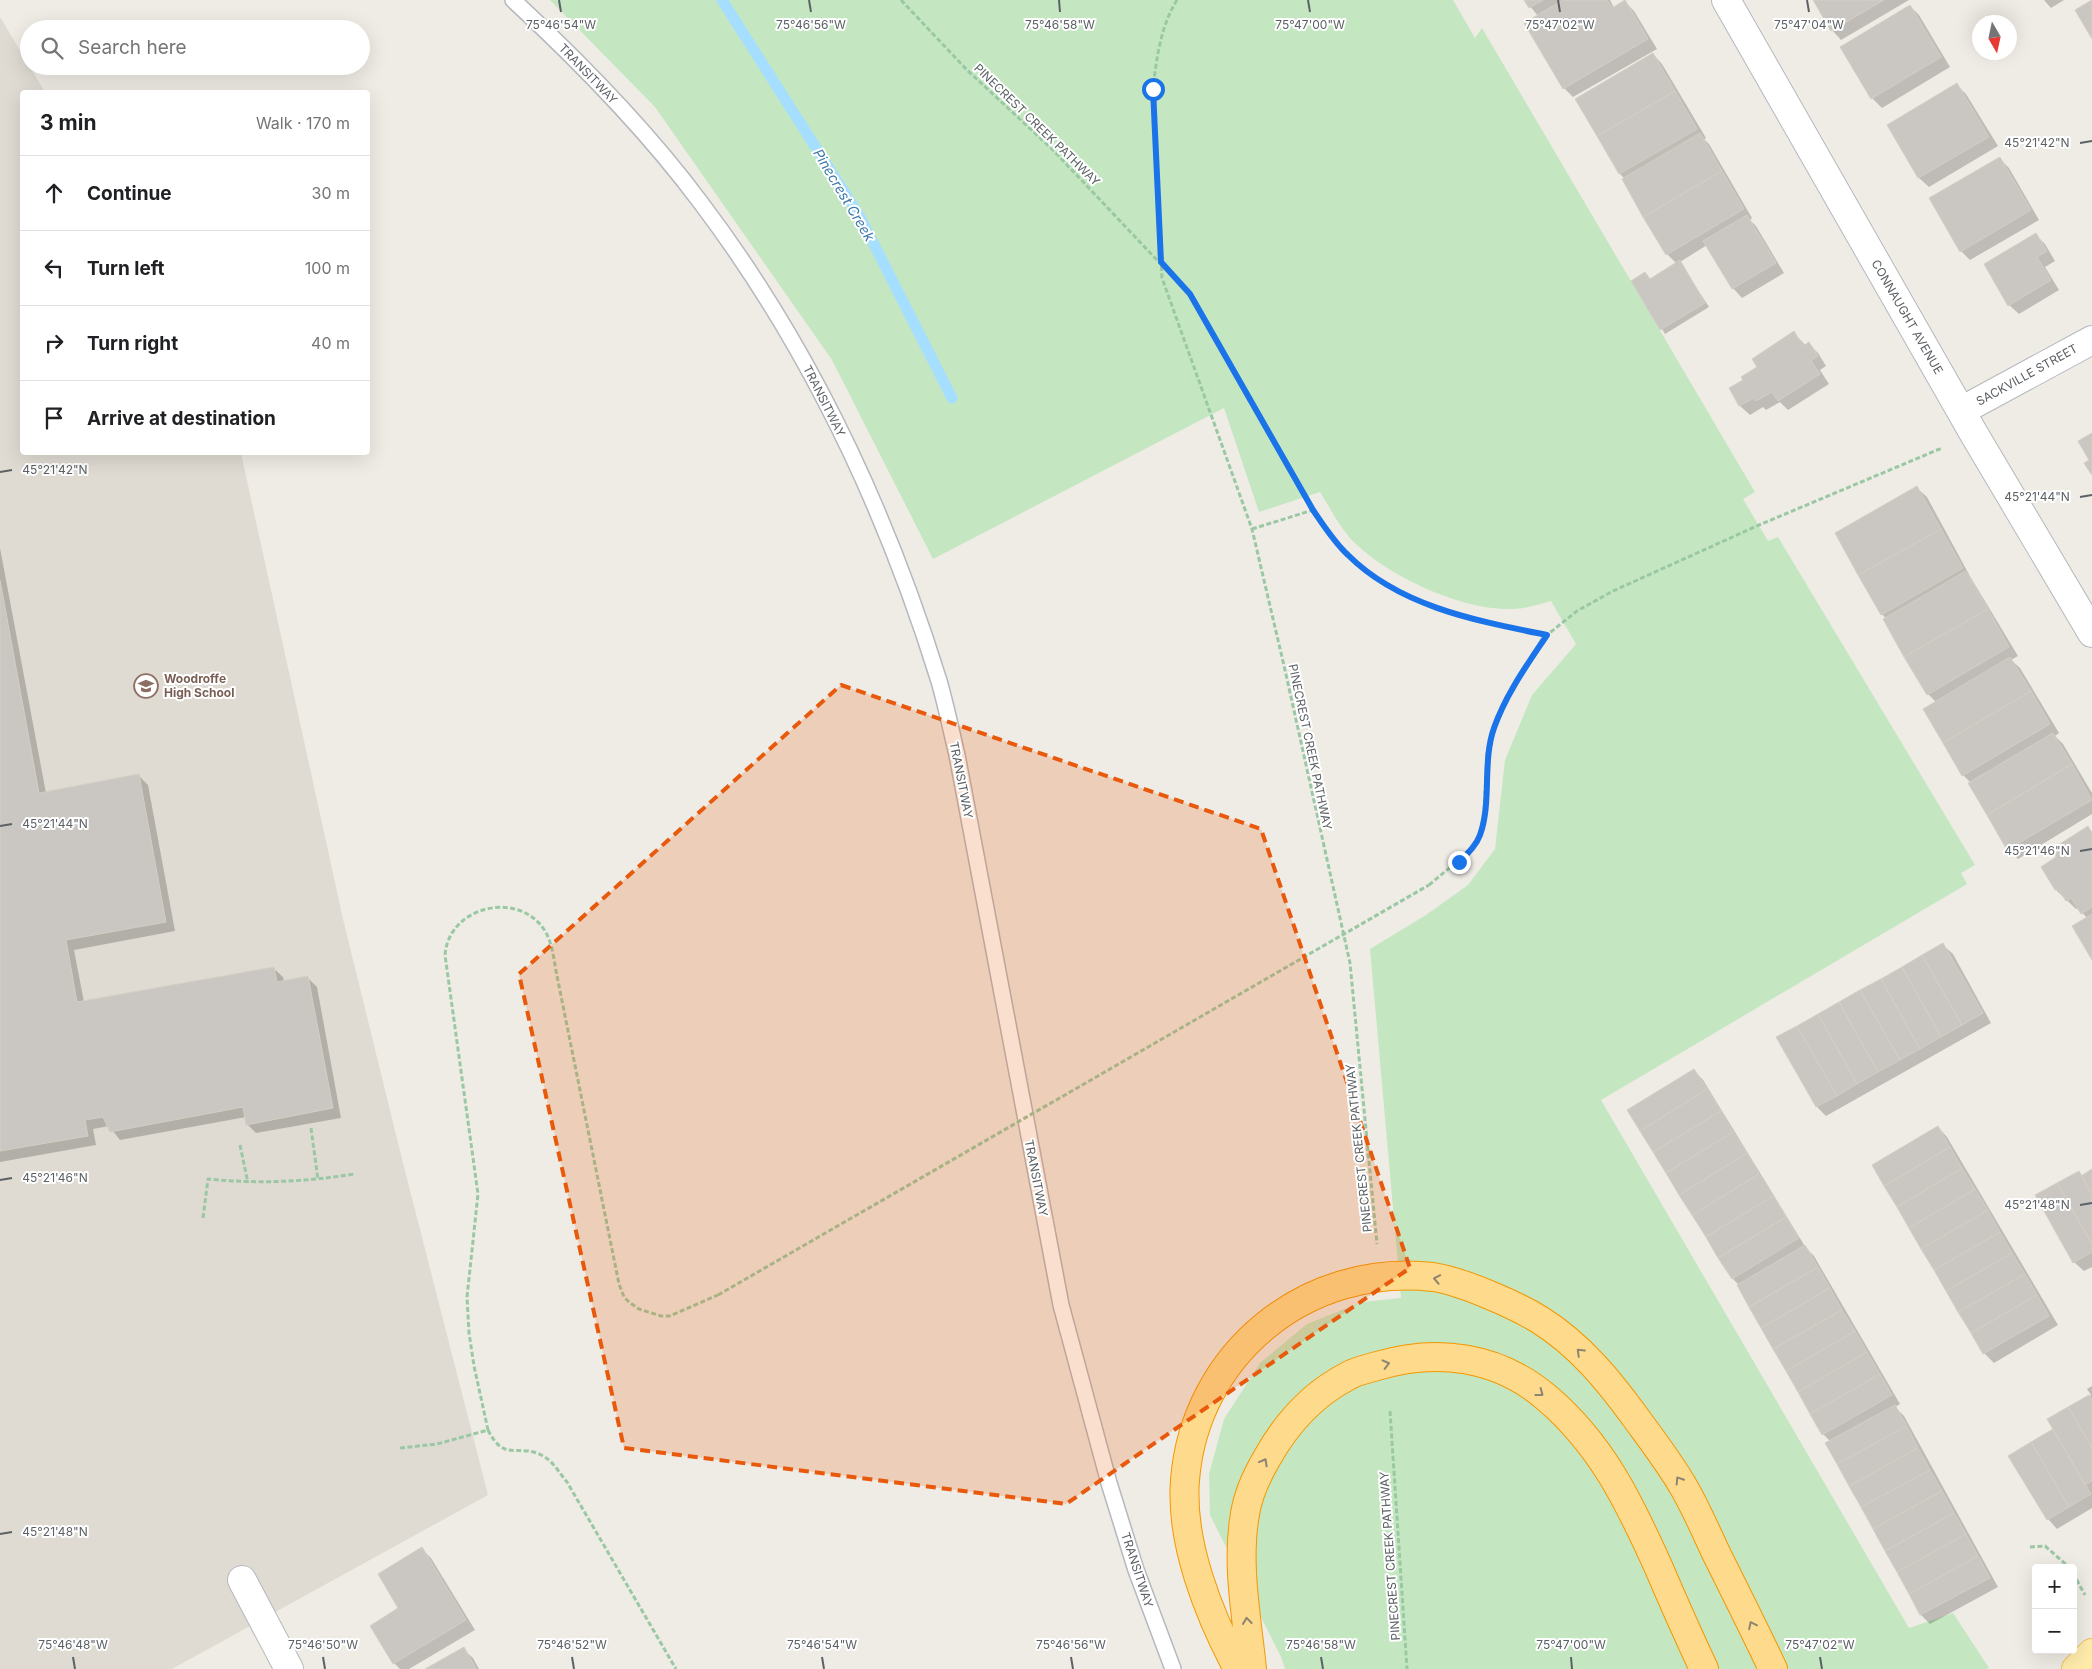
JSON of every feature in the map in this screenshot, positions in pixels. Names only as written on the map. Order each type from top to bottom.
[{"type":"highway","points":[[1238,1669],[1209,1606],[1194,1560],[1185,1513],[1185,1480],[1191,1441],[1202,1408],[1218,1377],[1242,1347],[1271,1322],[1298,1303],[1324,1290],[1404,1276],[1436,1278],[1504,1302],[1539,1319],[1568,1341],[1593,1364],[1612,1386],[1683,1486],[1773,1669]]},
{"type":"highway","points":[[1252,1669],[1242,1549],[1245,1513],[1256,1478],[1275,1444],[1296,1415],[1324,1392],[1349,1375],[1387,1363],[1426,1356],[1456,1357],[1491,1365],[1522,1380],[1571,1420],[1593,1445],[1632,1508],[1704,1669]]},
{"type":"main road","points":[[2076,1669],[2092,1653]]},
{"type":"street","name":"CONNAUGHT AVENUE","points":[[1726,0],[1968,423],[2092,632]]},
{"type":"street","name":"SACKVILLE STREET","points":[[1968,423],[2092,340]]},
{"type":"street","points":[[242,1580],[289,1669]]},
{"type":"lane","name":"TRANSITWAY","points":[[513,0],[556,40],[660,152],[701,202],[737,253],[796,347],[832,412],[889,540],[939,682],[957,754],[1012,1056],[1061,1305],[1109,1483],[1159,1635],[1173,1669]]},
{"type":"path","name":"PINECREST CREEK PATHWAY","points":[[901,0],[967,70],[1052,149],[1161,262]]},
{"type":"path","name":"PINECREST CREEK PATHWAY","points":[[1177,0],[1163,37],[1156,64],[1153,89],[1162,278],[1252,530],[1350,963],[1378,1249]]},
{"type":"path","points":[[1161,262],[1190,294],[1313,510],[1348,556],[1376,578],[1428,605],[1476,621],[1547,635]]},
{"type":"path","points":[[676,1669],[557,1469],[544,1456],[530,1451],[503,1449],[494,1442],[488,1430],[474,1366],[469,1333],[467,1297],[478,1194],[445,956],[446,944],[457,924],[469,915],[486,909],[502,908],[520,910],[534,918],[545,932],[557,976],[619,1284],[624,1297],[639,1309],[661,1316],[670,1316],[718,1295],[1429,885],[1472,849],[1480,834],[1484,812],[1488,753],[1493,730],[1506,697],[1547,635],[1577,611],[1613,591],[1759,525],[1968,423]]},
{"type":"path","points":[[1252,530],[1313,510]]},
{"type":"path","points":[[310,1128],[318,1180]]},
{"type":"path","points":[[240,1145],[248,1183]]},
{"type":"path","points":[[203,1218],[208,1179],[248,1183],[318,1180],[354,1174]]},
{"type":"path","name":"PINECREST CREEK PATHWAY","points":[[1390,1411],[1407,1669]]},
{"type":"path","points":[[400,1448],[436,1444],[488,1430]]},
{"type":"path","points":[[2030,1547],[2045,1546],[2065,1564]]},
{"type":"path","points":[[2077,1581],[2085,1596]]},
{"type":"highlighted area","points":[[841,685],[1261,829],[1410,1268],[1066,1504],[624,1448],[519,974]]},
{"type":"shaded area","name":"Woodroffe High School","points":[[0,17],[20,50],[20,75],[35,75],[44,90],[20,90],[20,455],[241,455],[343,919],[488,1495],[172,1669],[0,1669]]},
{"type":"green space","points":[[550,0],[1453,0],[1475,38],[1482,28],[1755,492],[1743,499],[1768,541],[1778,537],[1975,865],[1961,873],[1967,884],[1601,1100],[1909,1628],[1953,1613],[1989,1668],[1285,1669],[1281,1657],[1210,1515],[1209,1474],[1224,1419],[1260,1363],[1307,1324],[1362,1302],[1401,1298],[1370,949],[1426,915],[1468,885],[1495,849],[1505,760],[1532,695],[1576,644],[1551,601],[1520,608],[1490,608],[1446,596],[1401,576],[1381,564],[1349,537],[1320,492],[1259,512],[1224,408],[933,559],[832,360],[655,107]]},
{"type":"building","points":[[1524,0],[1543,0],[1529,8]]},
{"type":"building","points":[[1563,0],[1607,0],[1612,8],[1625,0],[1648,39],[1563,89],[1524,23]]},
{"type":"building","points":[[1813,0],[1884,0],[1831,31]]},
{"type":"building","points":[[2092,0],[2092,39],[2075,10]]},
{"type":"building","points":[[1910,5],[1941,57],[1871,99],[1840,47]]},
{"type":"building","points":[[1653,53],[1675,91],[1597,136],[1575,99]]},
{"type":"building","points":[[1957,83],[1989,137],[1918,178],[1887,125]]},
{"type":"building","points":[[1675,91],[1697,129],[1619,174],[1597,136]]},
{"type":"building","points":[[1700,133],[1722,171],[1643,217],[1622,179]]},
{"type":"building","points":[[2000,157],[2031,210],[1960,252],[1929,198]]},
{"type":"building","points":[[1722,171],[1744,209],[1666,255],[1643,217]]},
{"type":"building","points":[[1747,215],[1776,263],[1732,289],[1703,241]]},
{"type":"building","points":[[2036,233],[2047,251],[2037,257],[2051,280],[2008,306],[1984,264]]},
{"type":"building","points":[[1680,260],[1705,303],[1660,330],[1631,281],[1645,272],[1650,279]]},
{"type":"building","points":[[1794,331],[1803,346],[1809,342],[1818,356],[1811,361],[1820,374],[1778,401],[1772,392],[1756,401],[1754,398],[1739,406],[1729,388],[1743,380],[1741,377],[1757,367],[1752,359]]},
{"type":"building","points":[[2092,433],[2091,474],[2084,463],[2089,460],[2078,441]]},
{"type":"building","points":[[1917,486],[1941,529],[1858,575],[1835,533]]},
{"type":"building","points":[[1941,529],[1963,568],[1881,615],[1858,575]]},
{"type":"building","points":[[1966,571],[1988,609],[1904,657],[1883,619]]},
{"type":"building","points":[[0,580],[39,793],[139,774],[166,922],[66,940],[77,1002],[274,967],[277,982],[308,976],[333,1108],[246,1125],[243,1107],[110,1132],[103,1117],[85,1120],[88,1136],[0,1151]]},
{"type":"building","points":[[1988,609],[2009,647],[1927,695],[1904,657]]},
{"type":"building","points":[[2010,657],[2031,691],[1943,743],[1923,709]]},
{"type":"building","points":[[2031,691],[2050,724],[1962,776],[1943,743]]},
{"type":"building","points":[[2053,733],[2072,764],[1987,815],[1968,783]]},
{"type":"building","points":[[2072,764],[2092,800],[2007,850],[1987,815]]},
{"type":"building","points":[[2088,826],[2092,833],[2092,907],[2081,914],[2071,898],[2066,901],[2058,889],[2055,890],[2041,867],[2056,857],[2052,849]]},
{"type":"building","points":[[2092,914],[2092,960],[2072,926]]},
{"type":"building","points":[[1943,943],[1983,1013],[1962,1025],[1922,955]]},
{"type":"building","points":[[1922,955],[1962,1025],[1941,1037],[1902,967]]},
{"type":"building","points":[[1902,967],[1941,1037],[1920,1049],[1881,979]]},
{"type":"building","points":[[1881,979],[1920,1049],[1900,1060],[1860,990]]},
{"type":"building","points":[[1860,990],[1900,1060],[1878,1072],[1839,1002]]},
{"type":"building","points":[[1839,1002],[1878,1072],[1857,1084],[1818,1014]]},
{"type":"building","points":[[1818,1014],[1857,1084],[1837,1096],[1797,1026]]},
{"type":"building","points":[[1797,1026],[1837,1096],[1816,1107],[1776,1037]]},
{"type":"building","points":[[1694,1069],[1707,1089],[1640,1131],[1627,1110]]},
{"type":"building","points":[[1707,1089],[1721,1111],[1653,1152],[1640,1131]]},
{"type":"building","points":[[1721,1111],[1733,1132],[1666,1173],[1653,1152]]},
{"type":"building","points":[[1938,1126],[1950,1147],[1884,1186],[1872,1165]]},
{"type":"building","points":[[1733,1132],[1747,1153],[1679,1195],[1666,1173]]},
{"type":"building","points":[[1950,1147],[1962,1168],[1897,1207],[1884,1186]]},
{"type":"building","points":[[1747,1153],[1759,1174],[1692,1215],[1679,1195]]},
{"type":"building","points":[[1962,1168],[1975,1189],[1909,1228],[1897,1207]]},
{"type":"building","points":[[2092,1169],[2092,1195],[2081,1176]]},
{"type":"building","points":[[2079,1171],[2092,1195],[2092,1244],[2057,1183]]},
{"type":"building","points":[[1759,1174],[1773,1196],[1706,1237],[1692,1215]]},
{"type":"building","points":[[2057,1183],[2092,1244],[2092,1252],[2073,1263],[2035,1195]]},
{"type":"building","points":[[1975,1189],[1988,1210],[1921,1249],[1909,1228]]},
{"type":"building","points":[[1773,1196],[1786,1217],[1718,1258],[1706,1237]]},
{"type":"building","points":[[1988,1210],[2000,1232],[1934,1270],[1921,1249]]},
{"type":"building","points":[[1786,1217],[1799,1238],[1732,1279],[1718,1258]]},
{"type":"building","points":[[2000,1232],[2012,1253],[1946,1291],[1934,1270]]},
{"type":"building","points":[[1805,1245],[1818,1267],[1749,1307],[1737,1285]]},
{"type":"building","points":[[2012,1253],[2025,1274],[1958,1312],[1946,1291]]},
{"type":"building","points":[[1818,1267],[1830,1288],[1761,1328],[1749,1307]]},
{"type":"building","points":[[2025,1274],[2037,1295],[1971,1333],[1958,1312]]},
{"type":"building","points":[[1830,1288],[1842,1310],[1773,1349],[1761,1328]]},
{"type":"building","points":[[2037,1295],[2049,1316],[1983,1354],[1971,1333]]},
{"type":"building","points":[[1842,1310],[1855,1331],[1786,1371],[1773,1349]]},
{"type":"building","points":[[1855,1331],[1867,1352],[1798,1392],[1786,1371]]},
{"type":"building","points":[[1867,1352],[1880,1374],[1810,1414],[1798,1392]]},
{"type":"building","points":[[1880,1374],[1892,1395],[1822,1435],[1810,1414]]},
{"type":"building","points":[[2089,1395],[2092,1400],[2092,1448],[2068,1407]]},
{"type":"building","points":[[1895,1405],[1907,1426],[1837,1464],[1825,1443]]},
{"type":"building","points":[[2068,1407],[2092,1448],[2092,1481],[2085,1485],[2047,1419]]},
{"type":"building","points":[[1907,1426],[1918,1448],[1849,1486],[1837,1464]]},
{"type":"building","points":[[2053,1429],[2091,1494],[2069,1507],[2031,1442]]},
{"type":"building","points":[[2031,1442],[2069,1507],[2047,1520],[2008,1456]]},
{"type":"building","points":[[1918,1448],[1930,1470],[1861,1507],[1849,1486]]},
{"type":"building","points":[[1930,1470],[1942,1491],[1873,1529],[1861,1507]]},
{"type":"building","points":[[1942,1491],[1954,1513],[1885,1551],[1873,1529]]},
{"type":"building","points":[[1954,1513],[1966,1534],[1897,1572],[1885,1551]]},
{"type":"building","points":[[1966,1534],[1978,1556],[1909,1594],[1897,1572]]},
{"type":"building","points":[[422,1547],[466,1620],[393,1664],[370,1626],[398,1608],[378,1574]]},
{"type":"building","points":[[1978,1556],[1990,1578],[1920,1615],[1909,1594]]},
{"type":"building","points":[[464,1647],[476,1669],[425,1669]]},
{"type":"waterway","name":"Pinecrest Creek","points":[[722,0],[860,217],[952,398]]},
{"type":"place","name":"Woodroffe High School","points":[[146,686]]},
{"type":"route","points":[[1153,89],[1161,262],[1190,294],[1313,510],[1328,532],[1348,556],[1376,578],[1428,605],[1476,621],[1547,635],[1506,697],[1493,730],[1488,753],[1484,812],[1480,834],[1472,849],[1459,862]]}]
